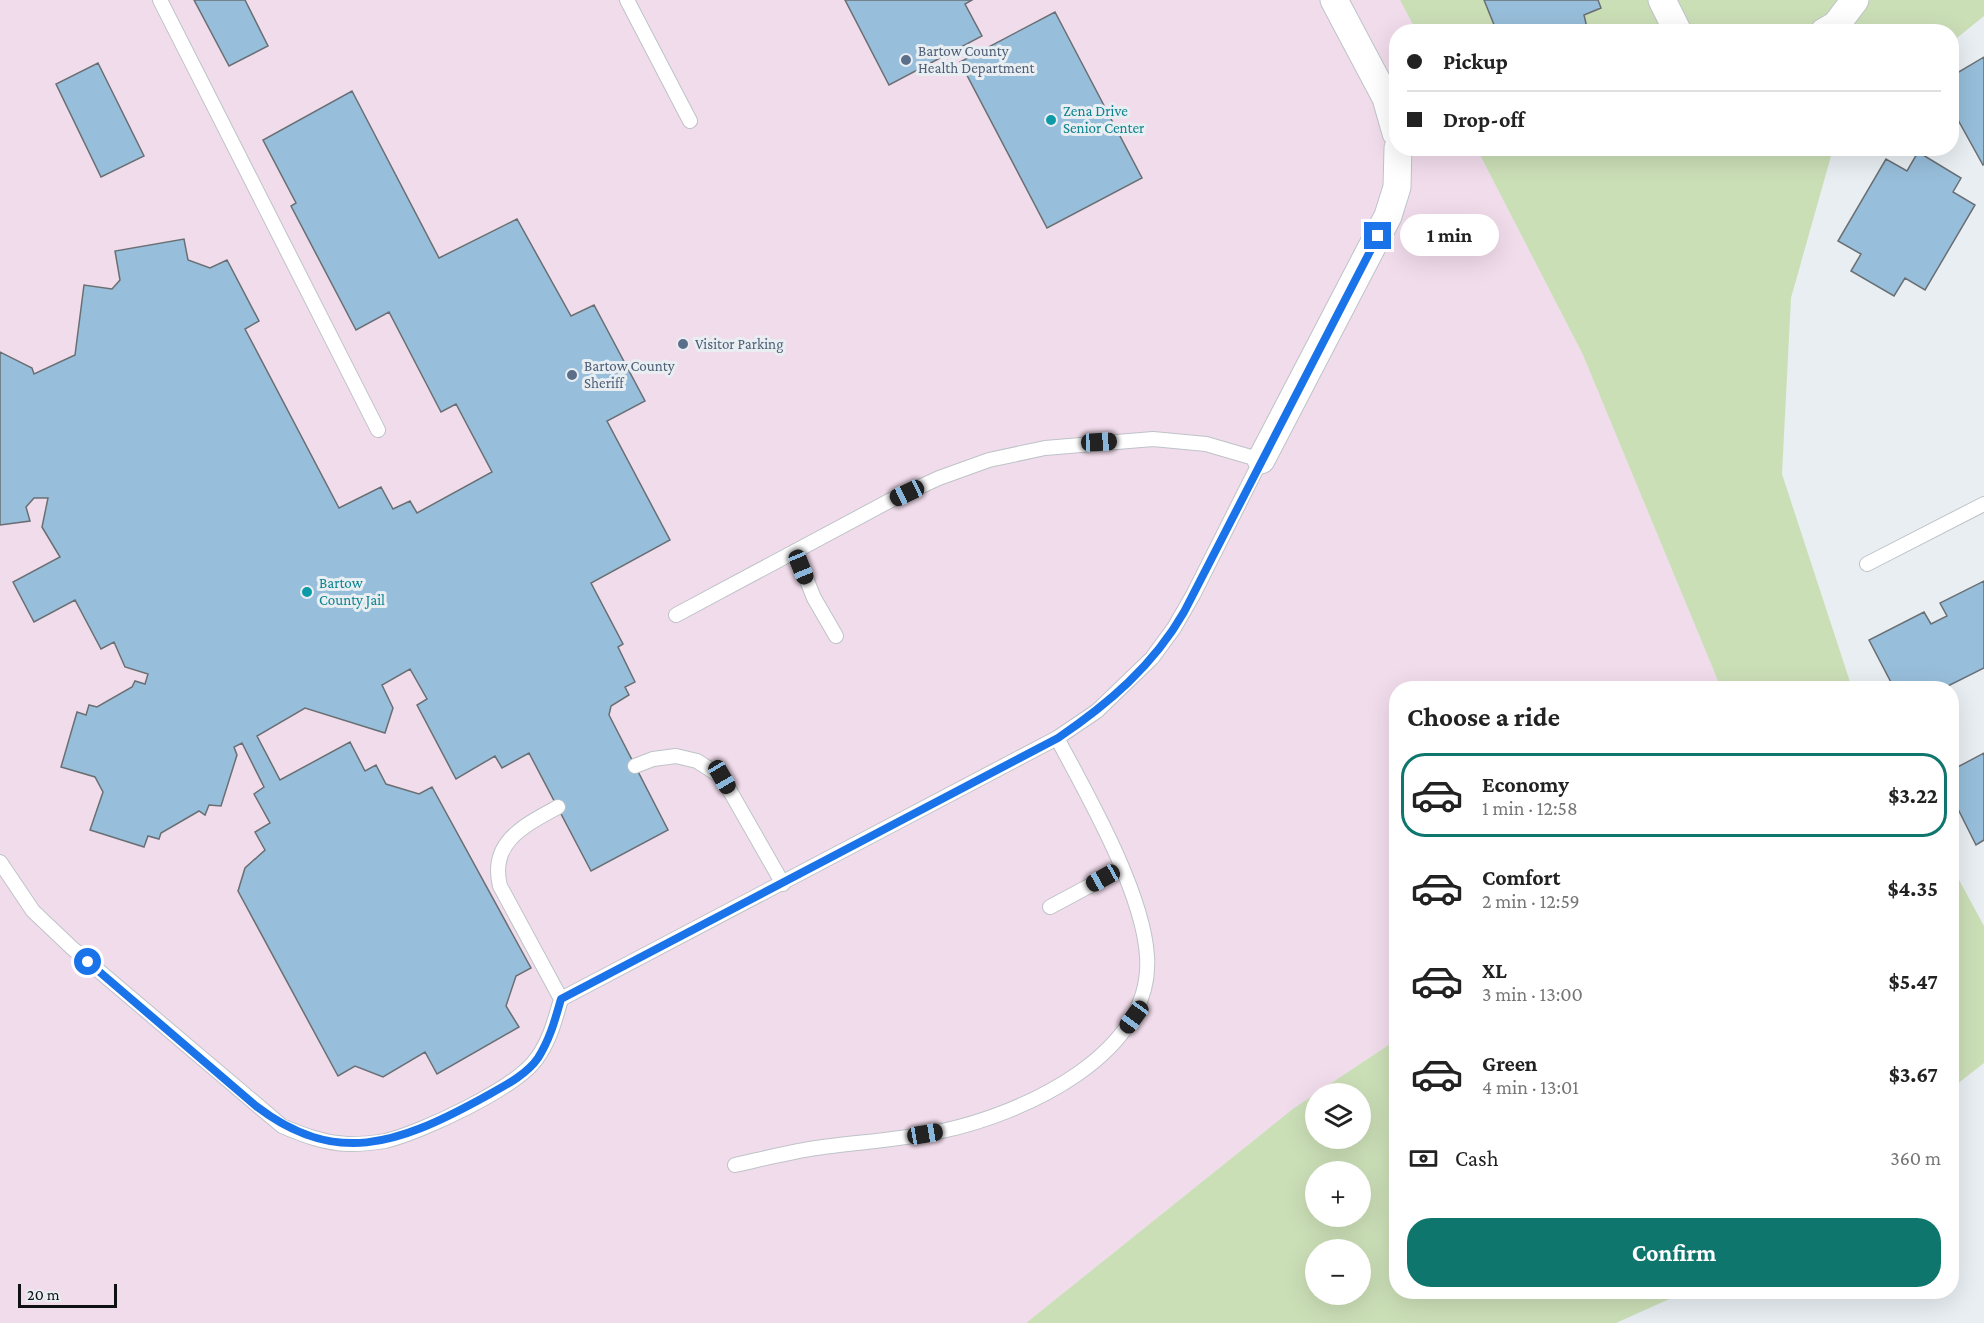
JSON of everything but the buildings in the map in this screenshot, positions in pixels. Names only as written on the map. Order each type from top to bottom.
[{"type":"street","points":[[1335,0],[1386,98],[1389,108]]},
{"type":"street","points":[[1662,0],[1674,24]]},
{"type":"street","points":[[1837,24],[1855,0]]},
{"type":"street","points":[[1261,460],[1388,216],[1397,187],[1398,156]]},
{"type":"lane","points":[[160,0],[378,430]]},
{"type":"lane","points":[[627,0],[690,121]]},
{"type":"lane","points":[[561,999],[1058,738],[1097,711],[1158,651],[1193,595],[1261,460],[1206,444],[1154,439],[1045,448],[989,460],[939,478],[676,615]]},
{"type":"lane","points":[[1867,564],[1984,504]]},
{"type":"lane","points":[[795,551],[814,598],[836,636]]},
{"type":"lane","points":[[735,1165],[816,1148],[887,1141],[944,1130],[1020,1105],[1057,1086],[1090,1065],[1115,1044],[1134,1017],[1144,990],[1147,958],[1143,932],[1121,869],[1089,797],[1058,738]]},
{"type":"lane","points":[[635,766],[654,759],[676,756],[697,761],[722,777],[783,884]]},
{"type":"lane","points":[[0,862],[33,910],[72,948],[256,1106],[282,1125],[310,1138],[347,1144],[385,1141],[428,1126],[506,1085],[536,1060],[552,1031],[561,999],[500,886],[496,869],[504,848],[520,828],[558,807]]},
{"type":"lane","points":[[1050,907],[1121,869]]},
{"type":"shaded area","points":[[0,0],[1400,0],[1413,24],[1389,24],[1389,156],[1481,156],[1583,355],[1718,681],[1389,681],[1389,1045],[1332,1083],[1305,1083],[1305,1101],[1026,1323],[0,1323]]},
{"type":"green space","points":[[1400,0],[1984,0],[1984,16],[1959,36],[1959,24],[1413,24]]},
{"type":"green space","points":[[1481,156],[1831,156],[1791,298],[1782,474],[1850,681],[1718,681],[1583,355]]},
{"type":"green space","points":[[1959,880],[1984,926],[1984,1063],[1959,1083]]},
{"type":"green space","points":[[1389,1045],[1389,1299],[1669,1299],[1616,1323],[1026,1323],[1305,1101],[1305,1149],[1371,1149],[1371,1083],[1332,1083]]},
{"type":"place","name":"Bartow County Health Department","points":[[906,60]]},
{"type":"place","name":"Zena Drive Senior Center","points":[[1051,120]]},
{"type":"place","name":"Visitor Parking","points":[[683,344]]},
{"type":"place","name":"Bartow County Sheriff","points":[[572,375]]},
{"type":"place","name":"Bartow County Jail","points":[[307,592]]},
{"type":"route","points":[[88,962],[256,1106],[282,1125],[310,1138],[347,1144],[385,1141],[428,1126],[506,1085],[536,1060],[552,1031],[561,999],[1058,738],[1097,711],[1125,686],[1152,658],[1184,612],[1378,236]]}]
